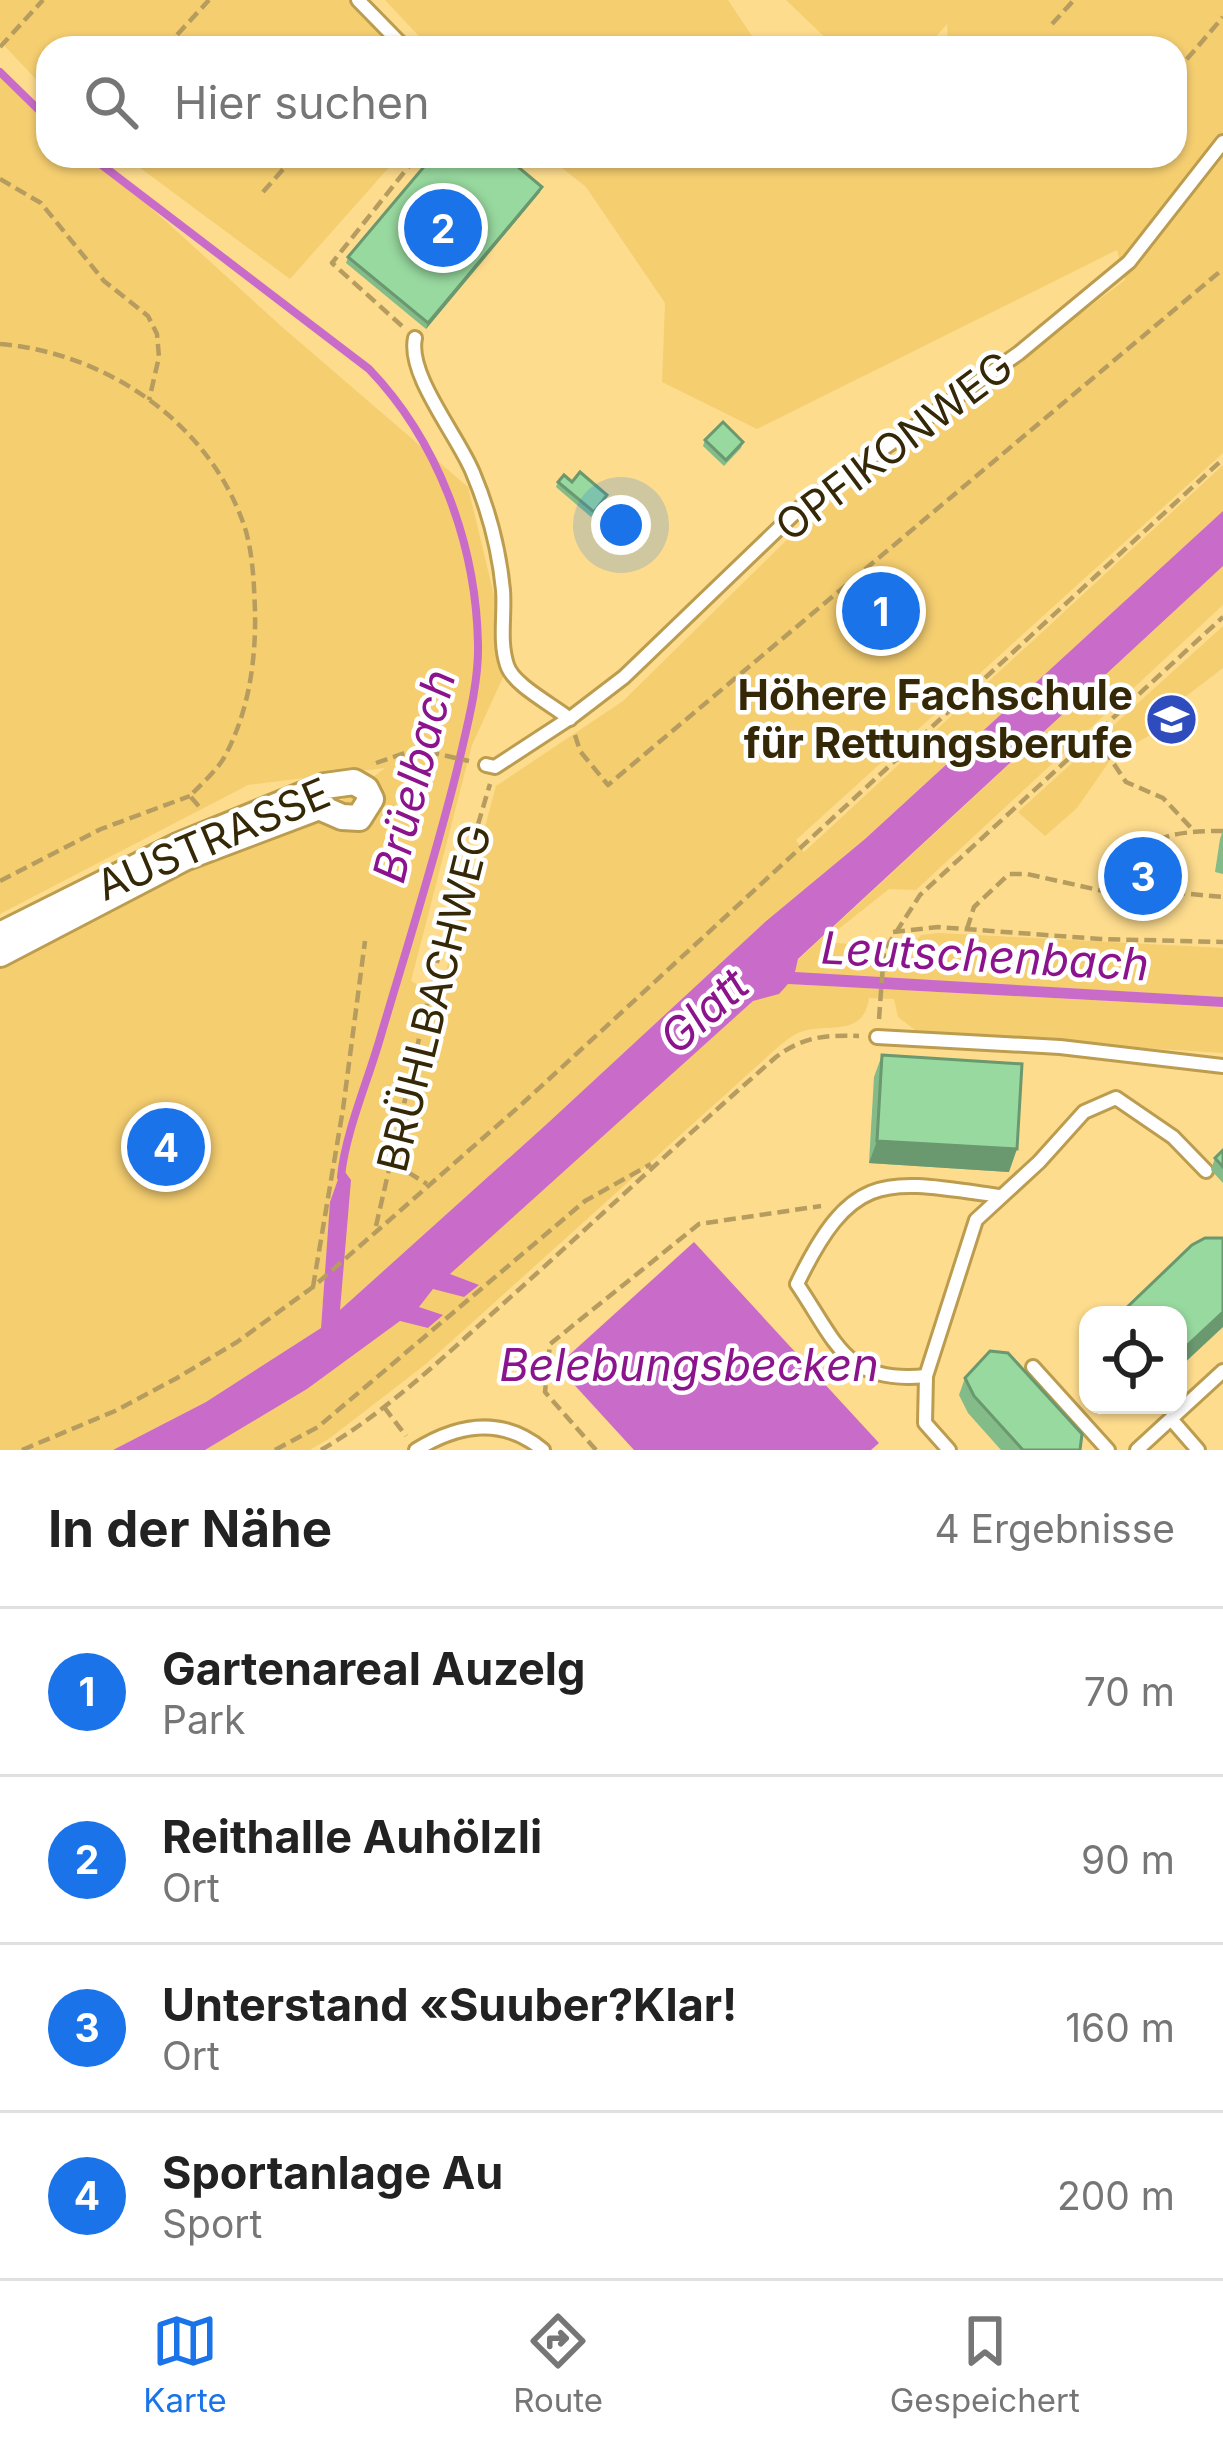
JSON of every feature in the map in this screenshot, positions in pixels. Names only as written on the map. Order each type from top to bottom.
[{"type":"street","name":"AUSTRASSE","points":[[0,935],[218,830],[325,786],[355,782],[371,799],[359,818],[319,807],[184,858],[0,954]]},
{"type":"lane","points":[[358,0],[393,36]]},
{"type":"lane","name":"OPFIKONWEG","points":[[490,766],[570,718],[624,677],[802,506],[1019,353],[1129,262],[1223,142]]},
{"type":"lane","points":[[415,338],[412,352],[419,372],[458,439],[489,514],[503,596],[508,670],[521,686],[542,695],[570,718]]},
{"type":"lane","points":[[877,1037],[1060,1047],[1223,1066]]},
{"type":"lane","points":[[949,1450],[926,1424],[926,1376],[976,1220],[1084,1112],[1115,1098],[1173,1138],[1206,1171]]},
{"type":"lane","points":[[926,1376],[891,1380],[852,1364],[796,1284],[818,1241],[864,1192],[904,1182],[1000,1196]]},
{"type":"lane","points":[[1034,1366],[1108,1450]]},
{"type":"lane","points":[[1137,1450],[1223,1371]]},
{"type":"lane","points":[[1171,1419],[1198,1450]]},
{"type":"lane","points":[[416,1450],[445,1432],[483,1425],[526,1436],[543,1450]]},
{"type":"path","points":[[0,46],[43,0]]},
{"type":"path","points":[[176,36],[209,0]]},
{"type":"path","points":[[1052,24],[1074,0]]},
{"type":"path","points":[[1187,59],[1223,17]]},
{"type":"path","points":[[263,192],[284,168]]},
{"type":"path","points":[[407,168],[332,263],[415,338]]},
{"type":"path","points":[[0,179],[40,203],[104,281],[148,316],[157,334],[159,357],[149,400]]},
{"type":"path","points":[[570,718],[580,751],[608,785],[1223,269]]},
{"type":"path","points":[[0,344],[32,347],[83,362],[149,400],[189,433],[222,478],[245,529],[254,581],[256,646],[247,700],[225,758],[190,796],[101,829],[0,881]]},
{"type":"path","points":[[22,1450],[115,1411],[177,1378],[313,1287],[523,1102],[1223,459]]},
{"type":"path","points":[[879,1015],[884,951],[920,895],[1223,617]]},
{"type":"path","points":[[1094,734],[1126,782],[1163,798],[1194,830]]},
{"type":"path","points":[[355,782],[363,768],[416,749],[490,766]]},
{"type":"path","name":"BRÜHLBACHWEG","points":[[375,1230],[435,969],[490,766]]},
{"type":"path","points":[[190,796],[218,830]]},
{"type":"path","points":[[1103,891],[1138,850],[1181,830],[1223,832]]},
{"type":"path","points":[[967,929],[974,907],[1009,874],[1103,891],[1143,904],[1179,893],[1223,897]]},
{"type":"path","points":[[893,932],[938,927],[1223,942]]},
{"type":"path","points":[[313,1287],[344,1109],[365,941]]},
{"type":"path","points":[[321,1450],[384,1407],[797,1041],[824,1035],[877,1037]]},
{"type":"path","points":[[274,1450],[318,1427],[585,1201],[656,1162]]},
{"type":"path","points":[[393,1163],[427,1184]]},
{"type":"path","points":[[596,1450],[544,1392],[550,1344],[699,1224],[856,1200]]},
{"type":"path","points":[[384,1407],[400,1428]]},
{"type":"shaded area","points":[[0,0],[349,0],[386,36],[36,36],[36,79],[0,41]]},
{"type":"shaded area","points":[[385,0],[728,0],[752,36],[419,36]]},
{"type":"shaded area","points":[[786,0],[1223,0],[1223,453],[796,840],[804,852],[1223,465],[1223,511],[339,1311],[329,1223],[321,1328],[206,1402],[113,1450],[0,1450],[0,960],[141,885],[315,820],[385,768],[248,785],[0,914],[0,70],[36,103],[36,168],[107,168],[468,487],[510,662],[472,745],[411,981],[439,997],[496,786],[623,701],[805,522],[1125,280],[1117,250],[757,429],[662,382],[665,303],[586,187],[562,168],[1187,168],[1187,36],[948,36],[947,24],[936,36],[824,36]]},
{"type":"shaded area","points":[[140,168],[388,168],[290,279]]},
{"type":"shaded area","points":[[1223,566],[1223,605],[916,890],[889,889],[836,931],[835,943],[851,944],[870,957],[871,965],[895,966],[921,935],[939,933],[1223,948],[1223,997],[794,973],[798,960]]},
{"type":"shaded area","points":[[1223,626],[1223,668],[1172,707],[1161,729],[1113,756],[1077,808],[1045,836],[1018,812]]},
{"type":"shaded area","points":[[788,984],[1223,1007],[1223,1053],[920,1034],[898,1017],[894,999],[869,998],[856,1022],[803,1031],[781,1045],[426,1364],[330,1438],[310,1450],[205,1450],[307,1389],[400,1321],[429,1328],[442,1315],[418,1307],[434,1288],[464,1297],[478,1286],[449,1274],[753,1001]]},
{"type":"water","name":"Glatt","points":[[1223,511],[1223,566],[798,959],[795,972],[1223,997],[1223,1007],[788,984],[779,994],[753,1001],[450,1274],[479,1285],[464,1297],[433,1289],[419,1307],[443,1315],[428,1328],[400,1321],[307,1389],[205,1450],[113,1450],[206,1402],[321,1328],[330,1202],[342,1168],[351,1180],[340,1310]]},
{"type":"water","name":"Belebungsbecken","points":[[694,1242],[879,1443],[871,1450],[634,1450],[557,1366]]},
{"type":"building","points":[[423,168],[519,168],[542,187],[428,323],[348,257]]},
{"type":"building","points":[[723,422],[743,442],[726,460],[705,440]]},
{"type":"building","points":[[580,472],[607,495],[594,512],[558,482],[564,475],[572,482]]},
{"type":"building","points":[[620,506],[648,531],[632,548],[604,523]]},
{"type":"building","points":[[1149,844],[1168,864],[1145,885],[1127,865]]},
{"type":"building","points":[[882,1055],[1022,1064],[1017,1149],[877,1141]]},
{"type":"building","points":[[1205,1238],[1223,1238],[1223,1312],[1187,1346],[1187,1306],[1128,1306]]},
{"type":"building","points":[[990,1351],[1008,1353],[1082,1434],[1080,1450],[1023,1450],[974,1396],[965,1378]]},
{"type":"waterway","name":"Brüelbach","points":[[0,72],[36,107]]},
{"type":"waterway","name":"Brüelbach","points":[[106,168],[369,369],[415,428],[433,461],[449,496],[470,569],[478,644],[471,707],[440,837],[352,1124],[341,1177]]},
{"type":"place","name":"Reithalle Auhölzli","points":[[443,228]]},
{"type":"place","name":"Gartenareal Auzelg","points":[[881,611]]},
{"type":"place","name":"Höhere Fachschule für Rettungsberufe","points":[[1172,719]]},
{"type":"place","name":"Unterstand «Suuber?Klar!","points":[[1143,876]]},
{"type":"place","name":"Sportanlage Au","points":[[166,1147]]},
{"type":"water label","name":"Leutschenbach","points":[[985,956]]}]
